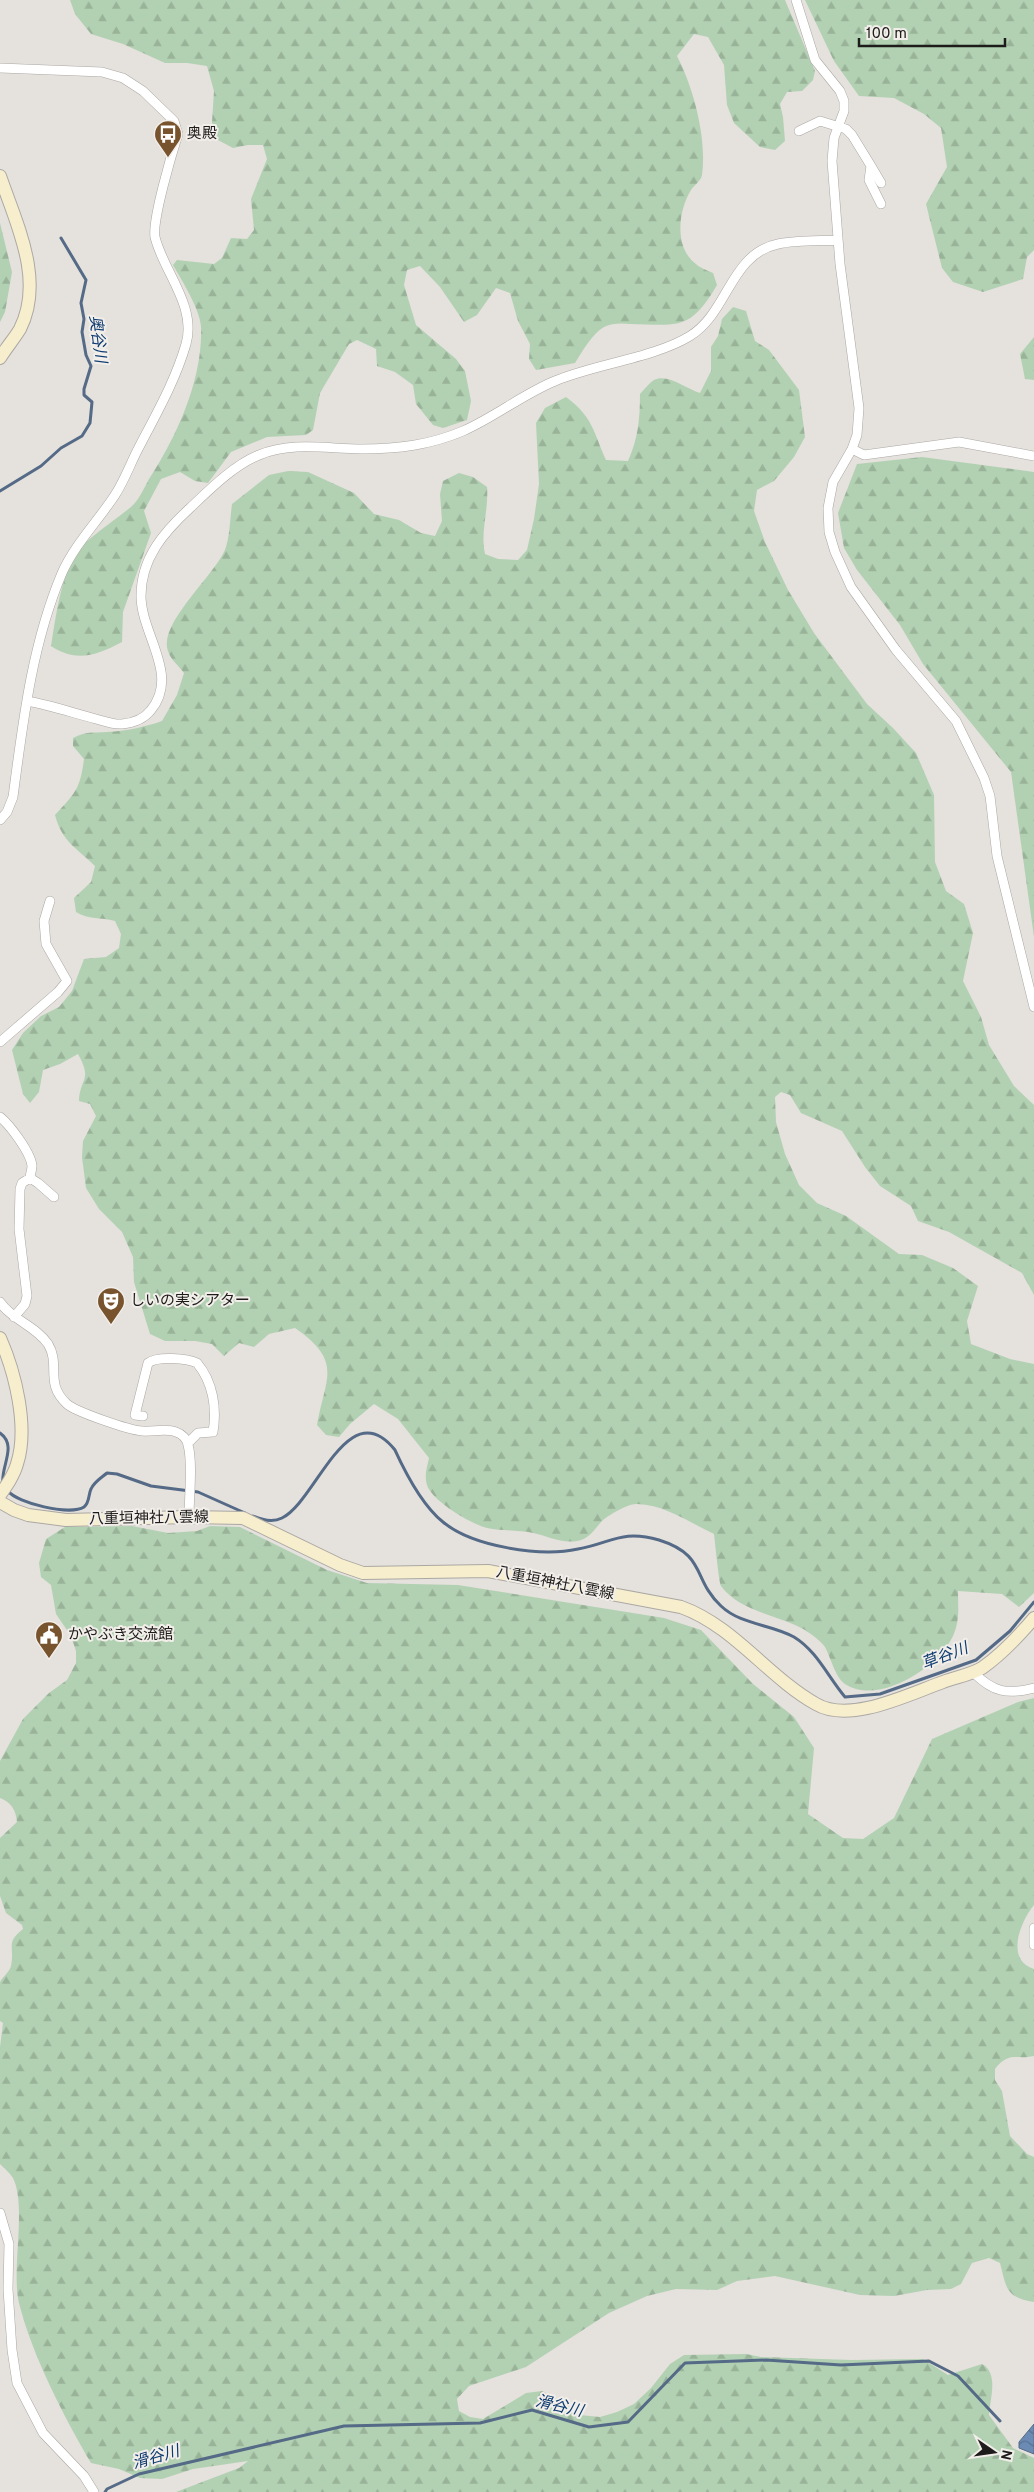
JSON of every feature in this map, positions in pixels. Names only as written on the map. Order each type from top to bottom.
[{"type":"main road","points":[[0,176],[24,249],[29,277],[28,302],[24,318],[0,358]]},
{"type":"main road","name":"八重垣神社八雲線","points":[[0,1338],[16,1382],[20,1420],[18,1462],[2,1493],[14,1510],[28,1515],[66,1520],[189,1517],[243,1518],[340,1565],[363,1573],[488,1571],[681,1607],[705,1617],[803,1696],[832,1711],[860,1709],[882,1704],[974,1672],[1003,1652],[1034,1618]]},
{"type":"street","points":[[796,0],[815,60],[840,91],[844,101],[844,111],[832,150],[838,240],[859,408],[857,435],[852,449],[833,482],[828,508],[829,532],[835,552],[851,587],[896,650],[956,721],[984,778],[990,796],[997,856],[1034,1007]]},
{"type":"street","points":[[0,68],[112,74],[138,87],[174,121],[178,134],[156,216],[155,236],[181,298],[188,327],[186,342],[172,381],[117,492],[74,551],[62,573],[34,656],[13,797],[7,812],[0,820]]},
{"type":"street","points":[[799,131],[820,121],[839,126],[852,134],[881,183]]},
{"type":"street","points":[[872,166],[869,180],[881,204]]},
{"type":"street","points":[[27,701],[110,723],[131,722],[146,716],[158,700],[162,678],[141,596],[146,565],[151,552],[165,531],[242,464],[277,449],[305,446],[388,449],[433,443],[465,430],[556,380],[665,347],[691,336],[716,311],[738,271],[747,260],[761,250],[776,244],[838,240]]},
{"type":"street","points":[[852,449],[864,455],[882,451],[959,442],[1034,456]]},
{"type":"street","points":[[0,1042],[58,992],[67,981],[46,944],[44,920],[50,901]]},
{"type":"street","points":[[0,1117],[12,1129],[29,1157],[32,1166],[30,1178],[22,1183],[19,1194],[19,1229],[27,1296],[25,1304],[14,1317]]},
{"type":"street","points":[[30,1178],[54,1197]]},
{"type":"street","points":[[0,1302],[14,1317],[47,1343],[53,1360],[55,1387],[67,1404],[127,1428],[142,1431],[174,1431],[188,1443]]},
{"type":"street","points":[[143,1416],[135,1415],[148,1363],[153,1359],[191,1360],[197,1363],[216,1403],[216,1414],[213,1432],[198,1433],[188,1443],[189,1517]]},
{"type":"street","points":[[974,1672],[986,1685],[1008,1692],[1034,1688]]},
{"type":"street","points":[[1034,1928],[1034,1945]]},
{"type":"street","points":[[0,2213],[9,2244],[8,2289],[12,2350],[18,2383],[43,2433],[84,2476],[94,2492]]},
{"type":"green space","points":[[70,0],[785,0],[815,71],[813,80],[802,91],[787,92],[780,104],[785,141],[775,150],[760,147],[734,123],[727,105],[724,65],[708,37],[694,34],[677,56],[694,99],[703,146],[702,175],[691,190],[683,208],[680,229],[681,239],[689,257],[700,267],[713,273],[717,285],[708,300],[691,318],[672,324],[620,323],[607,326],[591,339],[575,363],[536,370],[529,359],[530,344],[518,321],[510,293],[496,288],[477,315],[464,322],[440,287],[420,266],[407,270],[404,285],[416,325],[456,359],[465,371],[471,401],[467,420],[443,428],[433,425],[416,404],[413,385],[395,372],[377,366],[376,349],[357,340],[349,344],[320,393],[313,430],[306,435],[267,437],[231,452],[208,483],[195,481],[180,472],[161,479],[144,511],[151,533],[123,612],[122,642],[104,651],[78,656],[60,651],[51,646],[59,599],[70,565],[79,549],[133,505],[140,496],[178,426],[193,387],[198,367],[200,320],[190,295],[173,265],[177,260],[214,264],[222,258],[231,238],[247,239],[254,230],[251,199],[267,159],[263,145],[233,148],[216,139],[212,122],[214,91],[207,66],[187,63],[165,63],[123,44],[91,34],[75,14]]},
{"type":"green space","points":[[805,0],[1034,0],[1034,250],[1027,257],[1023,279],[983,292],[953,282],[942,268],[926,204],[947,167],[941,128],[924,114],[894,98],[859,96],[834,61]]},
{"type":"green space","points":[[0,223],[12,272],[5,312],[0,322]]},
{"type":"green space","points":[[733,307],[746,311],[755,341],[769,350],[799,390],[805,437],[794,457],[774,481],[757,490],[754,511],[765,542],[788,590],[814,633],[867,704],[916,753],[934,795],[935,862],[946,891],[964,904],[973,933],[963,981],[981,1017],[989,1045],[1014,1086],[1034,1105],[1034,1295],[1022,1273],[949,1232],[918,1221],[911,1206],[880,1186],[865,1167],[842,1131],[801,1113],[790,1095],[781,1092],[775,1097],[776,1122],[785,1154],[799,1185],[817,1203],[846,1216],[899,1254],[922,1255],[953,1268],[978,1286],[967,1321],[971,1344],[1010,1359],[1034,1364],[1034,1593],[1019,1607],[1002,1594],[958,1591],[957,1625],[953,1636],[945,1648],[921,1671],[906,1680],[890,1687],[874,1690],[858,1690],[845,1684],[836,1672],[825,1647],[805,1630],[738,1602],[729,1595],[720,1583],[714,1534],[677,1515],[658,1507],[633,1504],[610,1515],[588,1536],[575,1541],[562,1541],[533,1533],[480,1526],[462,1517],[436,1498],[427,1485],[426,1471],[429,1458],[398,1419],[374,1404],[350,1424],[339,1437],[326,1435],[317,1425],[326,1383],[326,1361],[310,1340],[295,1328],[269,1334],[254,1347],[239,1343],[224,1356],[212,1344],[195,1341],[165,1341],[150,1334],[134,1282],[133,1257],[122,1232],[99,1209],[86,1188],[82,1157],[83,1141],[96,1116],[90,1104],[79,1101],[85,1069],[78,1054],[60,1064],[43,1070],[39,1092],[30,1103],[23,1094],[12,1050],[23,1033],[41,1016],[59,1007],[72,991],[84,959],[106,957],[119,948],[121,934],[115,921],[81,915],[76,912],[74,898],[91,882],[95,866],[66,838],[55,815],[72,796],[81,778],[84,759],[73,746],[73,738],[86,733],[135,728],[162,721],[177,695],[184,673],[169,654],[167,640],[178,614],[219,561],[225,550],[232,504],[269,475],[288,471],[308,472],[354,493],[374,514],[399,520],[421,533],[435,536],[442,521],[440,494],[443,481],[459,473],[473,477],[487,487],[483,537],[485,554],[498,559],[518,560],[527,550],[534,519],[539,484],[536,423],[545,408],[566,397],[587,418],[606,460],[628,461],[638,429],[640,394],[652,381],[659,378],[671,380],[700,393],[711,371],[711,347],[718,336],[722,319]]},
{"type":"green space","points":[[1034,337],[1034,380],[1025,379],[1020,354]]},
{"type":"green space","points":[[922,457],[1034,472],[1034,937],[1011,772],[923,664],[900,625],[857,570],[844,548],[838,513],[857,464]]},
{"type":"green space","points":[[132,1526],[168,1533],[197,1531],[210,1526],[240,1527],[327,1570],[367,1583],[458,1585],[664,1618],[701,1630],[753,1684],[794,1717],[814,1748],[808,1814],[843,1838],[863,1839],[894,1818],[932,1739],[1018,1702],[1034,1698],[1034,1905],[1020,1930],[1018,1949],[1020,1958],[1025,1964],[1034,1969],[1034,2056],[1013,2057],[1004,2060],[995,2069],[995,2080],[1002,2091],[1010,2136],[1027,2154],[1034,2157],[1034,2302],[1013,2295],[1006,2286],[1000,2263],[989,2258],[972,2263],[961,2284],[951,2289],[927,2290],[894,2296],[860,2295],[775,2276],[737,2281],[717,2290],[676,2289],[647,2296],[609,2313],[526,2367],[469,2386],[457,2399],[459,2411],[470,2417],[483,2419],[526,2393],[542,2391],[563,2402],[580,2415],[600,2417],[634,2404],[651,2388],[670,2364],[684,2355],[746,2354],[761,2357],[852,2360],[923,2359],[948,2375],[982,2364],[987,2368],[992,2380],[989,2415],[1013,2448],[1034,2458],[1034,2492],[176,2492],[239,2468],[248,2461],[193,2469],[162,2479],[140,2478],[119,2469],[91,2463],[70,2426],[40,2364],[25,2323],[17,2289],[19,2205],[17,2190],[13,2178],[0,2164],[0,2047],[3,2023],[0,2021],[0,1982],[11,1966],[12,1942],[23,1929],[22,1925],[6,1913],[0,1896],[0,1838],[17,1822],[12,1807],[0,1798],[0,1761],[23,1719],[49,1693],[67,1680],[76,1663],[76,1651],[71,1636],[56,1614],[51,1585],[41,1577],[39,1563],[46,1539],[65,1527]]},
{"type":"water","points":[[1034,2424],[1034,2454],[1019,2448],[1019,2442]]},
{"type":"waterway","name":"奥谷川","points":[[0,491],[41,466],[61,448],[82,436],[90,423],[92,402],[84,395],[84,389],[91,366],[86,355],[82,332],[84,319],[81,303],[86,280],[61,238]]},
{"type":"waterway","points":[[0,1433],[8,1444],[3,1484]]},
{"type":"waterway","name":"草谷川","points":[[253,1516],[267,1520],[282,1518],[295,1508],[334,1456],[348,1441],[362,1433],[378,1435],[395,1450],[415,1489],[435,1515],[456,1531],[472,1538],[508,1548],[546,1552],[578,1549],[626,1536],[646,1537],[674,1546],[692,1560],[712,1596],[721,1606],[747,1621],[776,1629],[794,1637],[816,1657],[845,1697],[880,1694],[976,1660],[1010,1631],[1034,1602]]},
{"type":"waterway","points":[[8,1491],[13,1496],[32,1504],[56,1509],[77,1509],[86,1505],[92,1487],[107,1473],[117,1474],[151,1486],[198,1492],[245,1513]]},
{"type":"waterway","name":"滑谷川","points":[[105,2492],[107,2489],[139,2474],[344,2426],[480,2423],[532,2410],[589,2427],[628,2422],[685,2363],[766,2360],[841,2365],[929,2361],[958,2376],[1000,2421]]},
{"type":"place","name":"奥殿","points":[[168,158]]},
{"type":"place","name":"しいの実シアター","points":[[111,1325]]},
{"type":"place","name":"かやぶき交流館","points":[[49,1659]]}]
